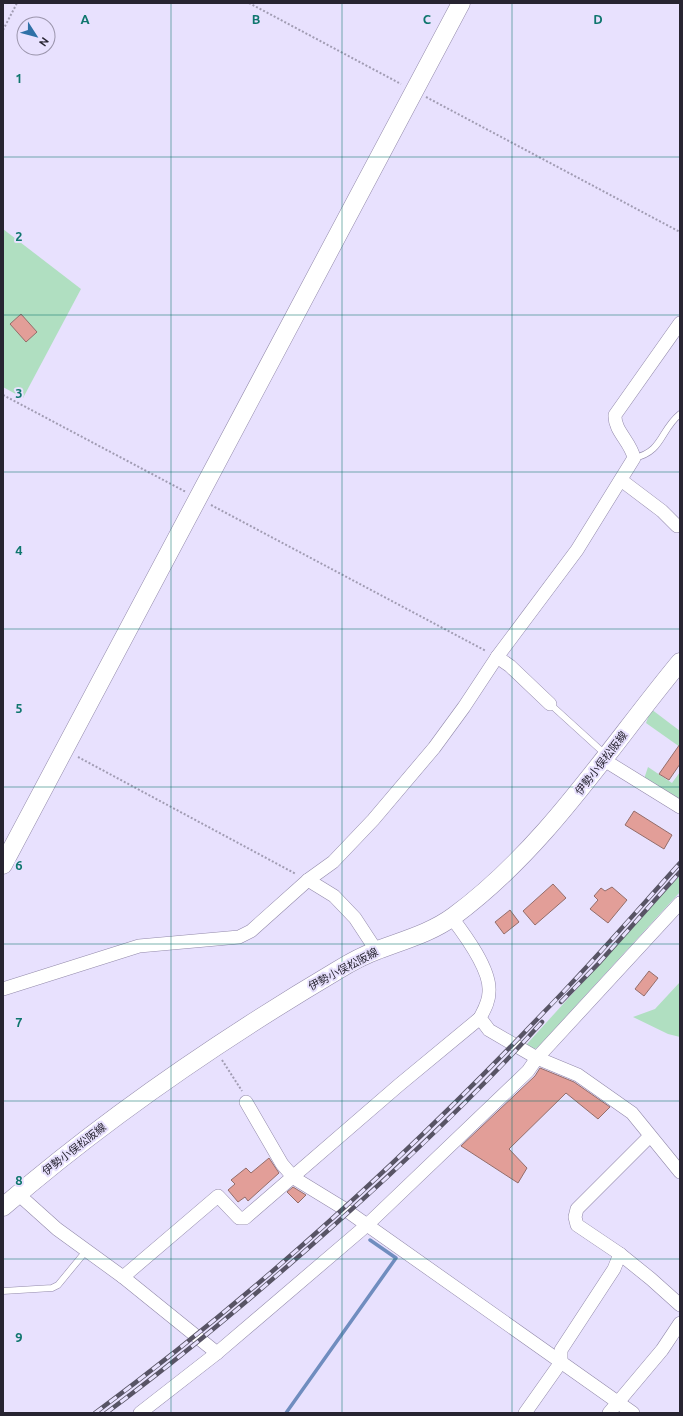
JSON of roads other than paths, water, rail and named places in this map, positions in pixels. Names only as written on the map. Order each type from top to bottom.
[{"type":"street","points":[[3,865],[461,3]]},
{"type":"street","points":[[3,989],[139,946],[239,937],[252,931],[308,880],[333,862],[377,815],[434,748],[464,707],[497,657],[577,550],[634,458],[633,451],[615,423],[615,415],[680,324]]},
{"type":"street","points":[[621,480],[662,510],[677,526]]},
{"type":"street","points":[[497,657],[510,666],[550,704]]},
{"type":"street","name":"伊勢小俣松阪線","points":[[3,1207],[129,1106],[214,1047],[325,978],[376,950],[422,934],[452,918],[494,883],[533,844],[606,758],[633,721],[680,662]]},
{"type":"street","points":[[606,758],[680,807]]},
{"type":"street","points":[[308,880],[334,896],[345,907],[355,918],[376,950]]},
{"type":"street","points":[[140,1413],[216,1353],[367,1225],[528,1071],[537,1058],[680,903]]},
{"type":"street","points":[[123,1277],[218,1196],[239,1218],[245,1218],[294,1178],[399,1085],[480,1018],[486,1007],[490,991],[487,980],[469,940],[452,918]]},
{"type":"street","points":[[480,1018],[489,1030],[537,1058],[578,1075],[632,1114],[680,1172]]},
{"type":"street","points":[[246,1102],[282,1164],[294,1178],[343,1208],[633,1413]]},
{"type":"street","points":[[650,1136],[577,1209],[575,1218],[578,1225],[620,1254],[652,1279],[680,1305]]},
{"type":"street","points":[[18,1194],[57,1229],[123,1277],[216,1353]]},
{"type":"street","points":[[525,1413],[561,1362],[561,1350],[614,1269],[620,1254]]},
{"type":"street","points":[[609,1413],[662,1350],[680,1323]]},
{"type":"lane","points":[[634,458],[650,453],[674,419],[680,414]]},
{"type":"lane","points":[[550,704],[606,758]]},
{"type":"lane","points":[[3,1291],[52,1288],[58,1285],[86,1251]]},
{"type":"waterway","points":[[286,1413],[396,1258],[370,1240]]},
{"type":"railway","points":[[95,1413],[214,1321],[384,1171],[492,1066],[596,957],[680,863]]},
{"type":"railway","points":[[561,1002],[598,964],[680,872]]},
{"type":"railway","points":[[106,1413],[207,1334],[336,1224],[456,1111],[542,1022]]}]
